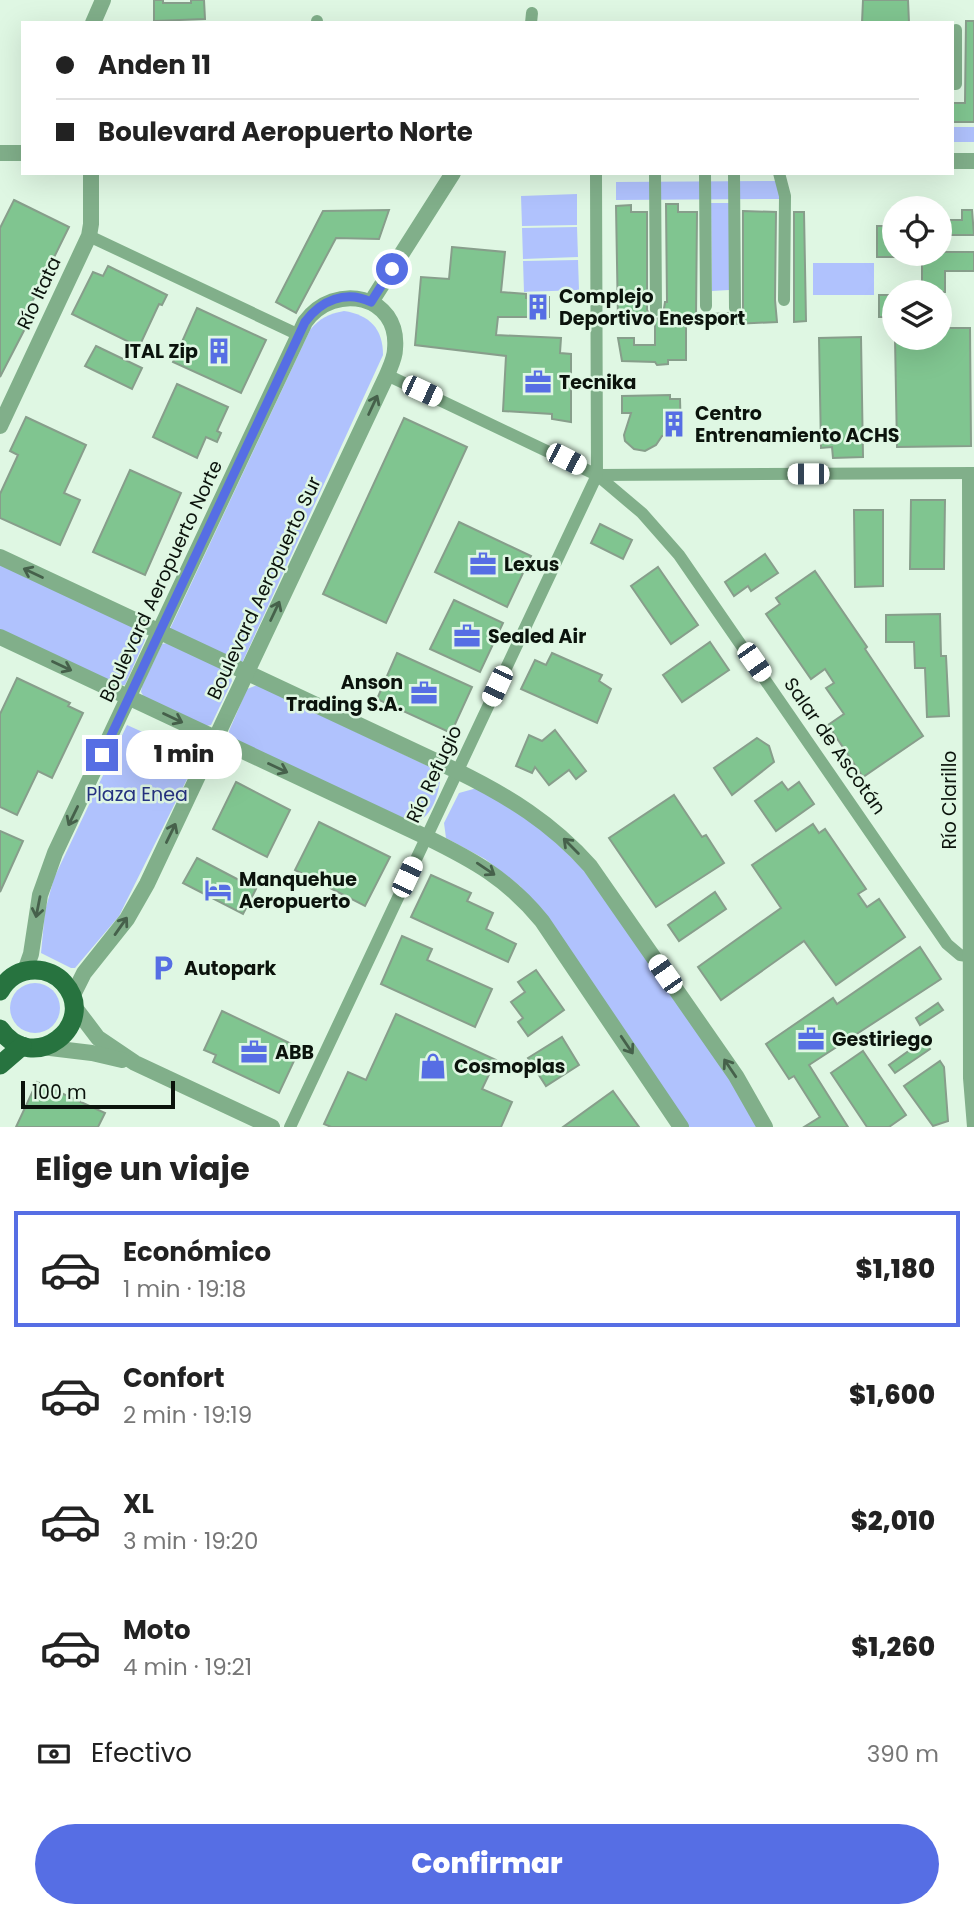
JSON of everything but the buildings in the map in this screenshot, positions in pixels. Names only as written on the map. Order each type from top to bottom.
[{"type":"main road","points":[[0,991],[13,973],[40,970],[53,974],[65,984],[73,1001],[72,1019],[66,1032],[55,1042],[32,1047],[0,1065]]},
{"type":"main road","points":[[0,1029],[10,1040],[32,1047]]},
{"type":"street","points":[[94,21],[103,0]]},
{"type":"street","points":[[954,84],[956,30]]},
{"type":"street","points":[[0,153],[21,153]]},
{"type":"street","points":[[954,160],[974,160]]},
{"type":"street","name":"Río Itata","points":[[0,426],[89,236],[91,175]]},
{"type":"street","points":[[371,302],[452,175]]},
{"type":"street","points":[[596,175],[597,475],[971,473]]},
{"type":"street","points":[[655,175],[656,310]]},
{"type":"street","points":[[705,175],[706,306]]},
{"type":"street","points":[[734,175],[735,308]]},
{"type":"street","points":[[780,175],[785,196],[784,300]]},
{"type":"street","points":[[89,236],[299,335]]},
{"type":"street","name":"Boulevard Aeropuerto Norte","points":[[13,973],[31,954],[40,895],[48,868],[299,335],[312,313],[329,301],[351,297],[371,302]]},
{"type":"street","name":"Boulevard Aeropuerto Sur","points":[[73,1001],[84,972],[134,906],[387,375],[395,349],[395,339],[389,321],[371,302]]},
{"type":"street","name":"Salar de Ascotán","points":[[387,375],[597,475],[659,531],[680,555],[947,944],[954,952],[971,957]]},
{"type":"street","name":"Río Clarillo","points":[[971,473],[969,1078],[972,1127]]},
{"type":"street","points":[[620,494],[622,484],[632,474]]},
{"type":"street","name":"Río Refugio","points":[[290,1127],[597,475]]},
{"type":"street","points":[[0,557],[457,771],[503,794],[529,811],[567,841],[590,866],[736,1076],[765,1127]]},
{"type":"street","points":[[0,637],[426,837],[486,868],[535,912],[607,1014],[681,1127]]},
{"type":"street","points":[[73,1001],[98,1038],[135,1062],[272,1127]]},
{"type":"street","points":[[32,1047],[92,1053],[135,1062]]},
{"type":"green space","points":[[954,127],[974,127],[974,142],[954,142]]},
{"type":"green space","points":[[779,181],[779,199],[616,200],[616,182]]},
{"type":"green space","points":[[577,194],[577,225],[522,226],[521,196]]},
{"type":"green space","points":[[711,203],[729,203],[729,290],[712,291]]},
{"type":"green space","points":[[577,227],[578,257],[523,259],[522,228]]},
{"type":"green space","points":[[578,260],[579,290],[524,292],[523,261]]},
{"type":"green space","points":[[813,263],[874,263],[874,295],[813,295]]},
{"type":"green space","points":[[344,311],[361,316],[373,325],[381,338],[383,355],[242,663],[170,629],[310,330],[325,317]]},
{"type":"green space","points":[[0,563],[141,631],[145,640],[125,685],[118,686],[0,631]]},
{"type":"green space","points":[[167,643],[230,672],[232,681],[211,725],[206,726],[144,697],[141,692],[162,644]]},
{"type":"green space","points":[[257,685],[430,767],[440,781],[429,812],[414,823],[230,738],[229,731],[247,689]]},
{"type":"green space","name":"Plaza Enea","points":[[127,725],[198,757],[119,916],[75,968],[71,968],[41,953],[45,911],[54,878]]},
{"type":"green space","points":[[477,788],[541,828],[583,869],[733,1082],[757,1127],[688,1127],[570,952],[520,886],[485,859],[446,838],[444,823],[459,793]]},
{"type":"green space","points":[[35,983],[53,990],[60,1008],[53,1026],[35,1033],[17,1026],[10,1008],[17,990]]},
{"type":"place","name":"Complejo Deportivo Enesport","points":[[538,307]]},
{"type":"place","name":"ITAL Zip","points":[[219,351]]},
{"type":"place","name":"Tecnika","points":[[538,382]]},
{"type":"place","name":"Centro Entrenamiento ACHS","points":[[674,424]]},
{"type":"place","name":"Lexus","points":[[483,564]]},
{"type":"place","name":"Sealed Air","points":[[467,636]]},
{"type":"place","name":"Anson Trading S.A.","points":[[424,693]]},
{"type":"place","name":"Manquehue Aeropuerto","points":[[218,890]]},
{"type":"place","name":"Autopark","points":[[163,968]]},
{"type":"place","name":"Gestiriego","points":[[811,1039]]},
{"type":"place","name":"ABB","points":[[254,1052]]},
{"type":"place","name":"Cosmoplas","points":[[433,1066]]},
{"type":"route","points":[[102,755],[305,322],[318,307],[329,301],[351,297],[371,302],[392,269]]}]
